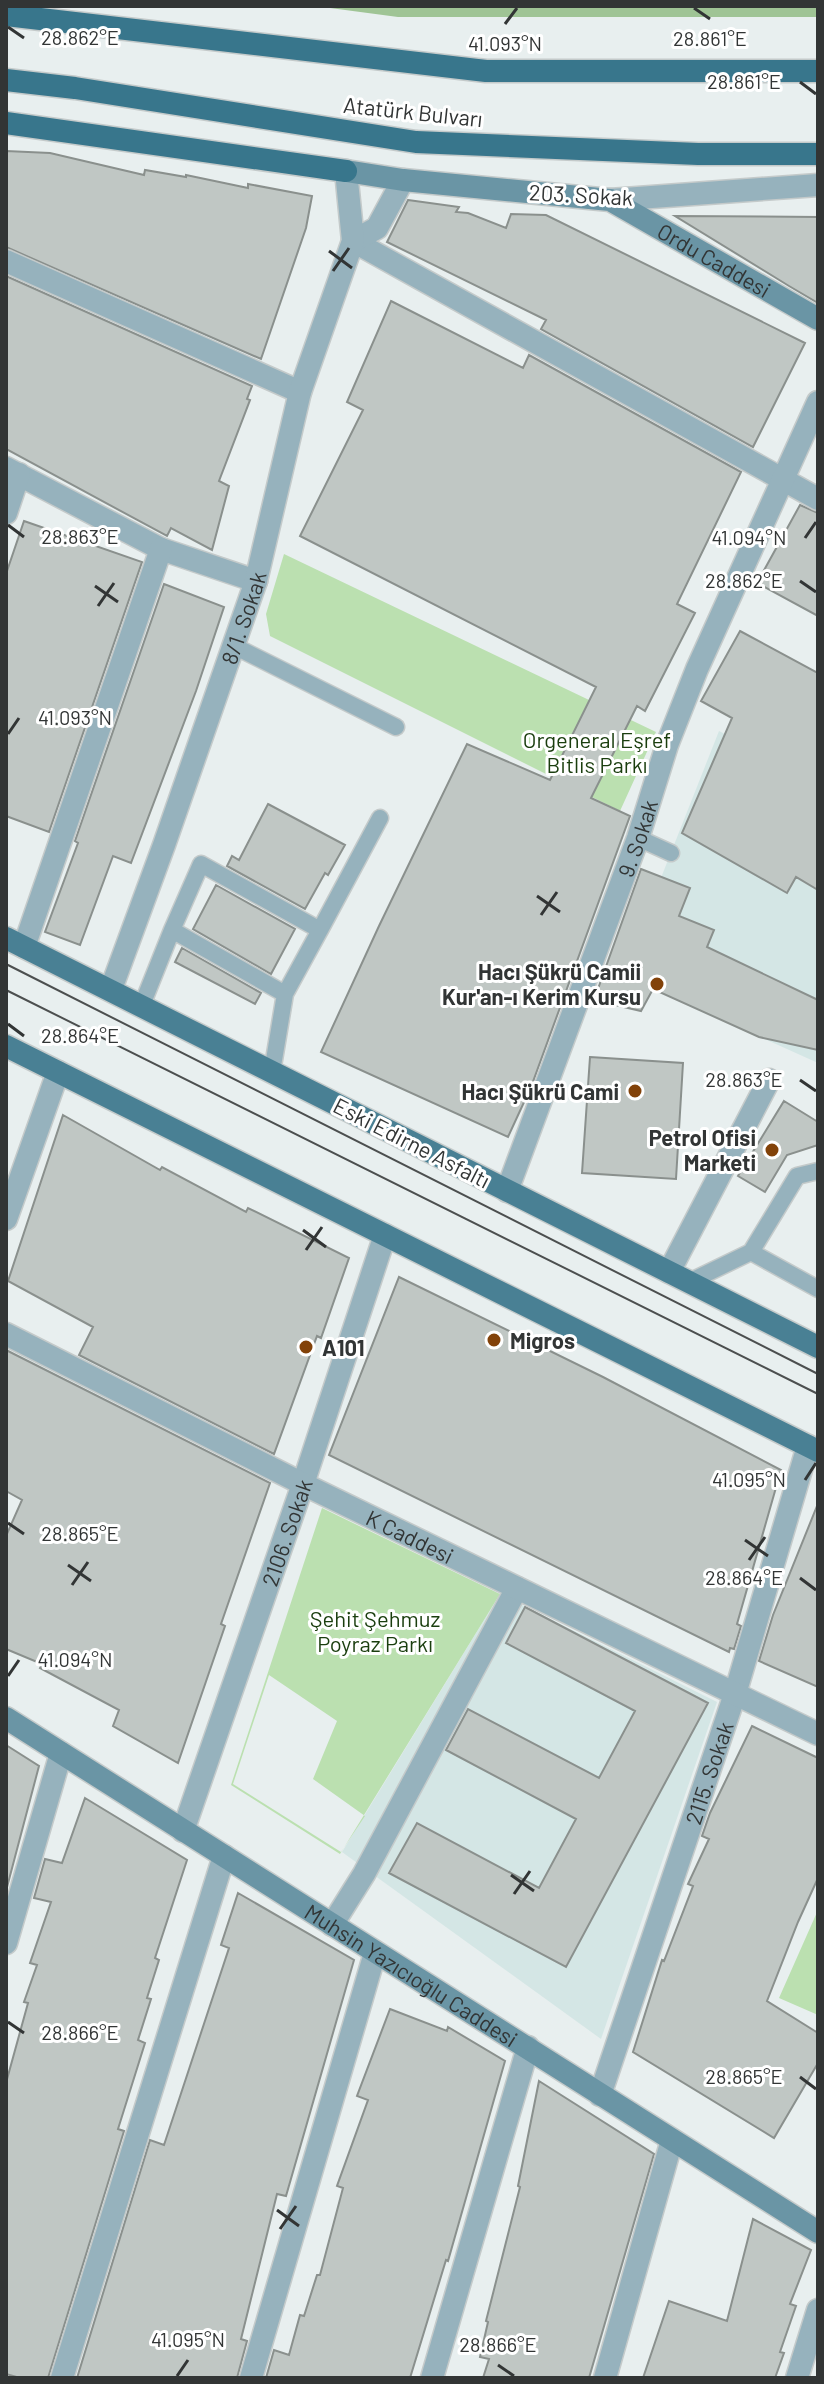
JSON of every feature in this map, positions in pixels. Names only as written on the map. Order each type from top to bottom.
[{"type":"highway","points":[[6,15],[486,71],[818,71]]},
{"type":"highway","name":"Atatürk Bulvarı","points":[[6,80],[75,88],[416,142],[698,154],[818,154]]},
{"type":"highway","points":[[6,123],[346,171]]},
{"type":"main road","name":"203. Sokak","points":[[346,171],[403,180],[610,200]]},
{"type":"main road","name":"Ordu Caddesi","points":[[610,200],[818,319]]},
{"type":"main road","name":"Eski Edirne Asfaltı","points":[[15,942],[818,1347]]},
{"type":"main road","points":[[6,1046],[813,1449]]},
{"type":"main road","name":"Muhsin Yazıcıoğlu Caddesi","points":[[6,1718],[818,2232]]},
{"type":"street","name":"8/1. Sokak","points":[[111,989],[256,581],[300,392],[353,241],[346,171]]},
{"type":"street","points":[[353,241],[377,228],[403,180]]},
{"type":"street","name":"203. Sokak","points":[[610,200],[818,185]]},
{"type":"street","points":[[353,241],[818,499]]},
{"type":"street","points":[[6,261],[300,392]]},
{"type":"street","name":"9. Sokak","points":[[507,1191],[638,838],[667,745],[697,669],[818,402]]},
{"type":"street","points":[[6,513],[12,471],[161,549],[256,581]]},
{"type":"street","points":[[15,942],[161,549]]},
{"type":"street","points":[[6,1219],[58,1072]]},
{"type":"street","points":[[679,1277],[769,1080]]},
{"type":"street","name":"2106. Sokak","points":[[183,1831],[385,1235]]},
{"type":"street","name":"K Caddesi","points":[[6,1334],[303,1484],[818,1734]]},
{"type":"street","name":"2115. Sokak","points":[[600,2095],[735,1694],[813,1449]]},
{"type":"street","points":[[332,1925],[364,1874],[517,1588]]},
{"type":"street","points":[[6,1943],[61,1753]]},
{"type":"street","points":[[62,2378],[224,1856]]},
{"type":"street","points":[[251,2378],[375,1953]]},
{"type":"street","points":[[432,2378],[528,2047]]},
{"type":"street","points":[[605,2378],[672,2140]]},
{"type":"street","points":[[797,2378],[818,2310]]},
{"type":"lane","points":[[234,646],[396,727]]},
{"type":"lane","points":[[272,1072],[285,994],[380,818]]},
{"type":"lane","points":[[638,838],[671,853]]},
{"type":"lane","points":[[142,1005],[201,864],[320,930]]},
{"type":"lane","points":[[172,930],[285,994]]},
{"type":"lane","points":[[679,1277],[751,1252],[797,1176],[818,1171]]},
{"type":"lane","points":[[751,1252],[818,1289]]},
{"type":"shaded area","points":[[719,731],[818,781],[818,1063],[687,1004],[638,936]]},
{"type":"shaded area","points":[[500,1594],[717,1702],[601,2039],[342,1852]]},
{"type":"green space","points":[[315,6],[818,6],[818,17],[398,17]]},
{"type":"green space","name":"Orgeneral Eşref Bitlis Parkı","points":[[284,554],[656,732],[620,811],[270,636],[266,614]]},
{"type":"green space","name":"Şehit Şehmuz Poyraz Parkı","points":[[322,1508],[500,1594],[364,1815],[313,1779],[337,1721],[269,1675],[233,1784],[341,1852],[344,1848],[340,1854],[231,1785]]},
{"type":"green space","points":[[818,1910],[818,2015],[779,1998]]},
{"type":"building","points":[[6,151],[50,153],[144,175],[145,170],[186,175],[248,188],[248,184],[312,196],[306,228],[261,359],[6,247]]},
{"type":"building","points":[[408,200],[459,207],[456,212],[468,213],[506,228],[511,214],[546,215],[805,343],[753,447],[541,329],[546,320],[387,242]]},
{"type":"building","points":[[675,216],[818,217],[818,303],[789,286]]},
{"type":"building","points":[[6,276],[252,386],[247,399],[250,400],[219,481],[229,486],[212,550],[171,528],[167,536],[6,449]]},
{"type":"building","points":[[391,301],[523,368],[529,355],[741,472],[677,604],[695,613],[645,711],[637,706],[591,798],[630,816],[531,1087],[508,1137],[321,1052],[467,744],[550,780],[596,687],[300,536],[363,410],[347,402]]},
{"type":"building","points":[[800,505],[818,513],[818,616],[757,583]]},
{"type":"building","points":[[24,521],[142,562],[49,832],[6,816],[6,574]]},
{"type":"building","points":[[164,584],[224,607],[131,863],[113,856],[80,945],[45,932],[78,843],[75,841]]},
{"type":"building","points":[[740,631],[818,673],[818,890],[796,877],[787,893],[682,833],[732,718],[701,701]]},
{"type":"building","points":[[268,804],[345,845],[305,909],[227,866],[232,856],[239,860]]},
{"type":"building","points":[[641,869],[690,888],[679,916],[714,930],[707,947],[818,1000],[818,1050],[759,1037],[653,989],[641,1011],[594,1000]]},
{"type":"building","points":[[216,885],[295,929],[271,974],[193,929]]},
{"type":"building","points":[[182,948],[261,993],[255,1004],[175,962]]},
{"type":"building","name":"Hacı Şükrü Cami","points":[[590,1057],[683,1063],[676,1179],[582,1173]]},
{"type":"building","name":"Petrol Ofisi Marketi","points":[[784,1101],[818,1122],[818,1145],[787,1155],[765,1192],[738,1176]]},
{"type":"building","points":[[63,1115],[160,1170],[162,1167],[246,1212],[248,1208],[349,1258],[321,1338],[317,1336],[274,1454],[79,1355],[93,1327],[8,1281]]},
{"type":"building","points":[[399,1277],[603,1377],[781,1470],[737,1624],[741,1626],[734,1649],[730,1648],[729,1652],[329,1455]]},
{"type":"building","points":[[6,1350],[270,1483],[221,1624],[225,1626],[178,1763],[113,1726],[119,1710],[40,1668],[42,1664],[6,1649],[6,1536],[22,1500],[6,1491]]},
{"type":"building","points":[[817,1506],[818,1687],[759,1661],[773,1615]]},
{"type":"building","points":[[525,1607],[708,1703],[566,1967],[389,1873],[417,1823],[539,1888],[576,1819],[446,1750],[468,1709],[599,1778],[635,1711],[506,1643]]},
{"type":"building","points":[[752,1726],[818,1758],[818,1878],[767,2001],[818,2033],[818,2063],[774,2138],[633,2052],[662,1960],[693,1886],[688,1884],[709,1839],[702,1836],[710,1813]]},
{"type":"building","points":[[6,1745],[39,1766],[6,1891]]},
{"type":"building","points":[[85,1798],[187,1860],[155,1958],[159,1960],[147,1998],[151,1999],[138,2040],[145,2043],[118,2129],[124,2131],[48,2378],[20,2378],[6,2374],[6,2083],[28,2003],[24,2002],[37,1965],[30,1963],[51,1902],[34,1898],[45,1859],[62,1863]]},
{"type":"building","points":[[238,1893],[354,1960],[286,2196],[277,2194],[241,2339],[247,2341],[237,2378],[77,2378],[150,2140],[164,2145],[229,1948],[221,1945]]},
{"type":"building","points":[[390,2009],[447,2031],[448,2027],[505,2061],[448,2261],[410,2378],[266,2378],[274,2350],[289,2355],[300,2315],[304,2316],[317,2275],[320,2275],[343,2188],[337,2186],[368,2100],[357,2096]]},
{"type":"building","points":[[539,2081],[654,2154],[589,2378],[483,2378],[489,2359],[480,2357],[486,2321],[520,2187]]},
{"type":"building","points":[[753,2219],[811,2250],[790,2304],[796,2306],[780,2352],[784,2353],[775,2378],[643,2378],[669,2301],[727,2321]]},
{"type":"tram line","points":[[6,964],[818,1374]]},
{"type":"tram line","points":[[6,990],[818,1394]]},
{"type":"place","name":"Hacı Şükrü Camii Kur'an-ı Kerim Kursu","points":[[657,984]]},
{"type":"place","name":"Hacı Şükrü Cami","points":[[635,1091]]},
{"type":"place","name":"Petrol Ofisi Marketi","points":[[772,1150]]},
{"type":"place","name":"Migros","points":[[494,1340]]},
{"type":"place","name":"A101","points":[[306,1347]]}]
